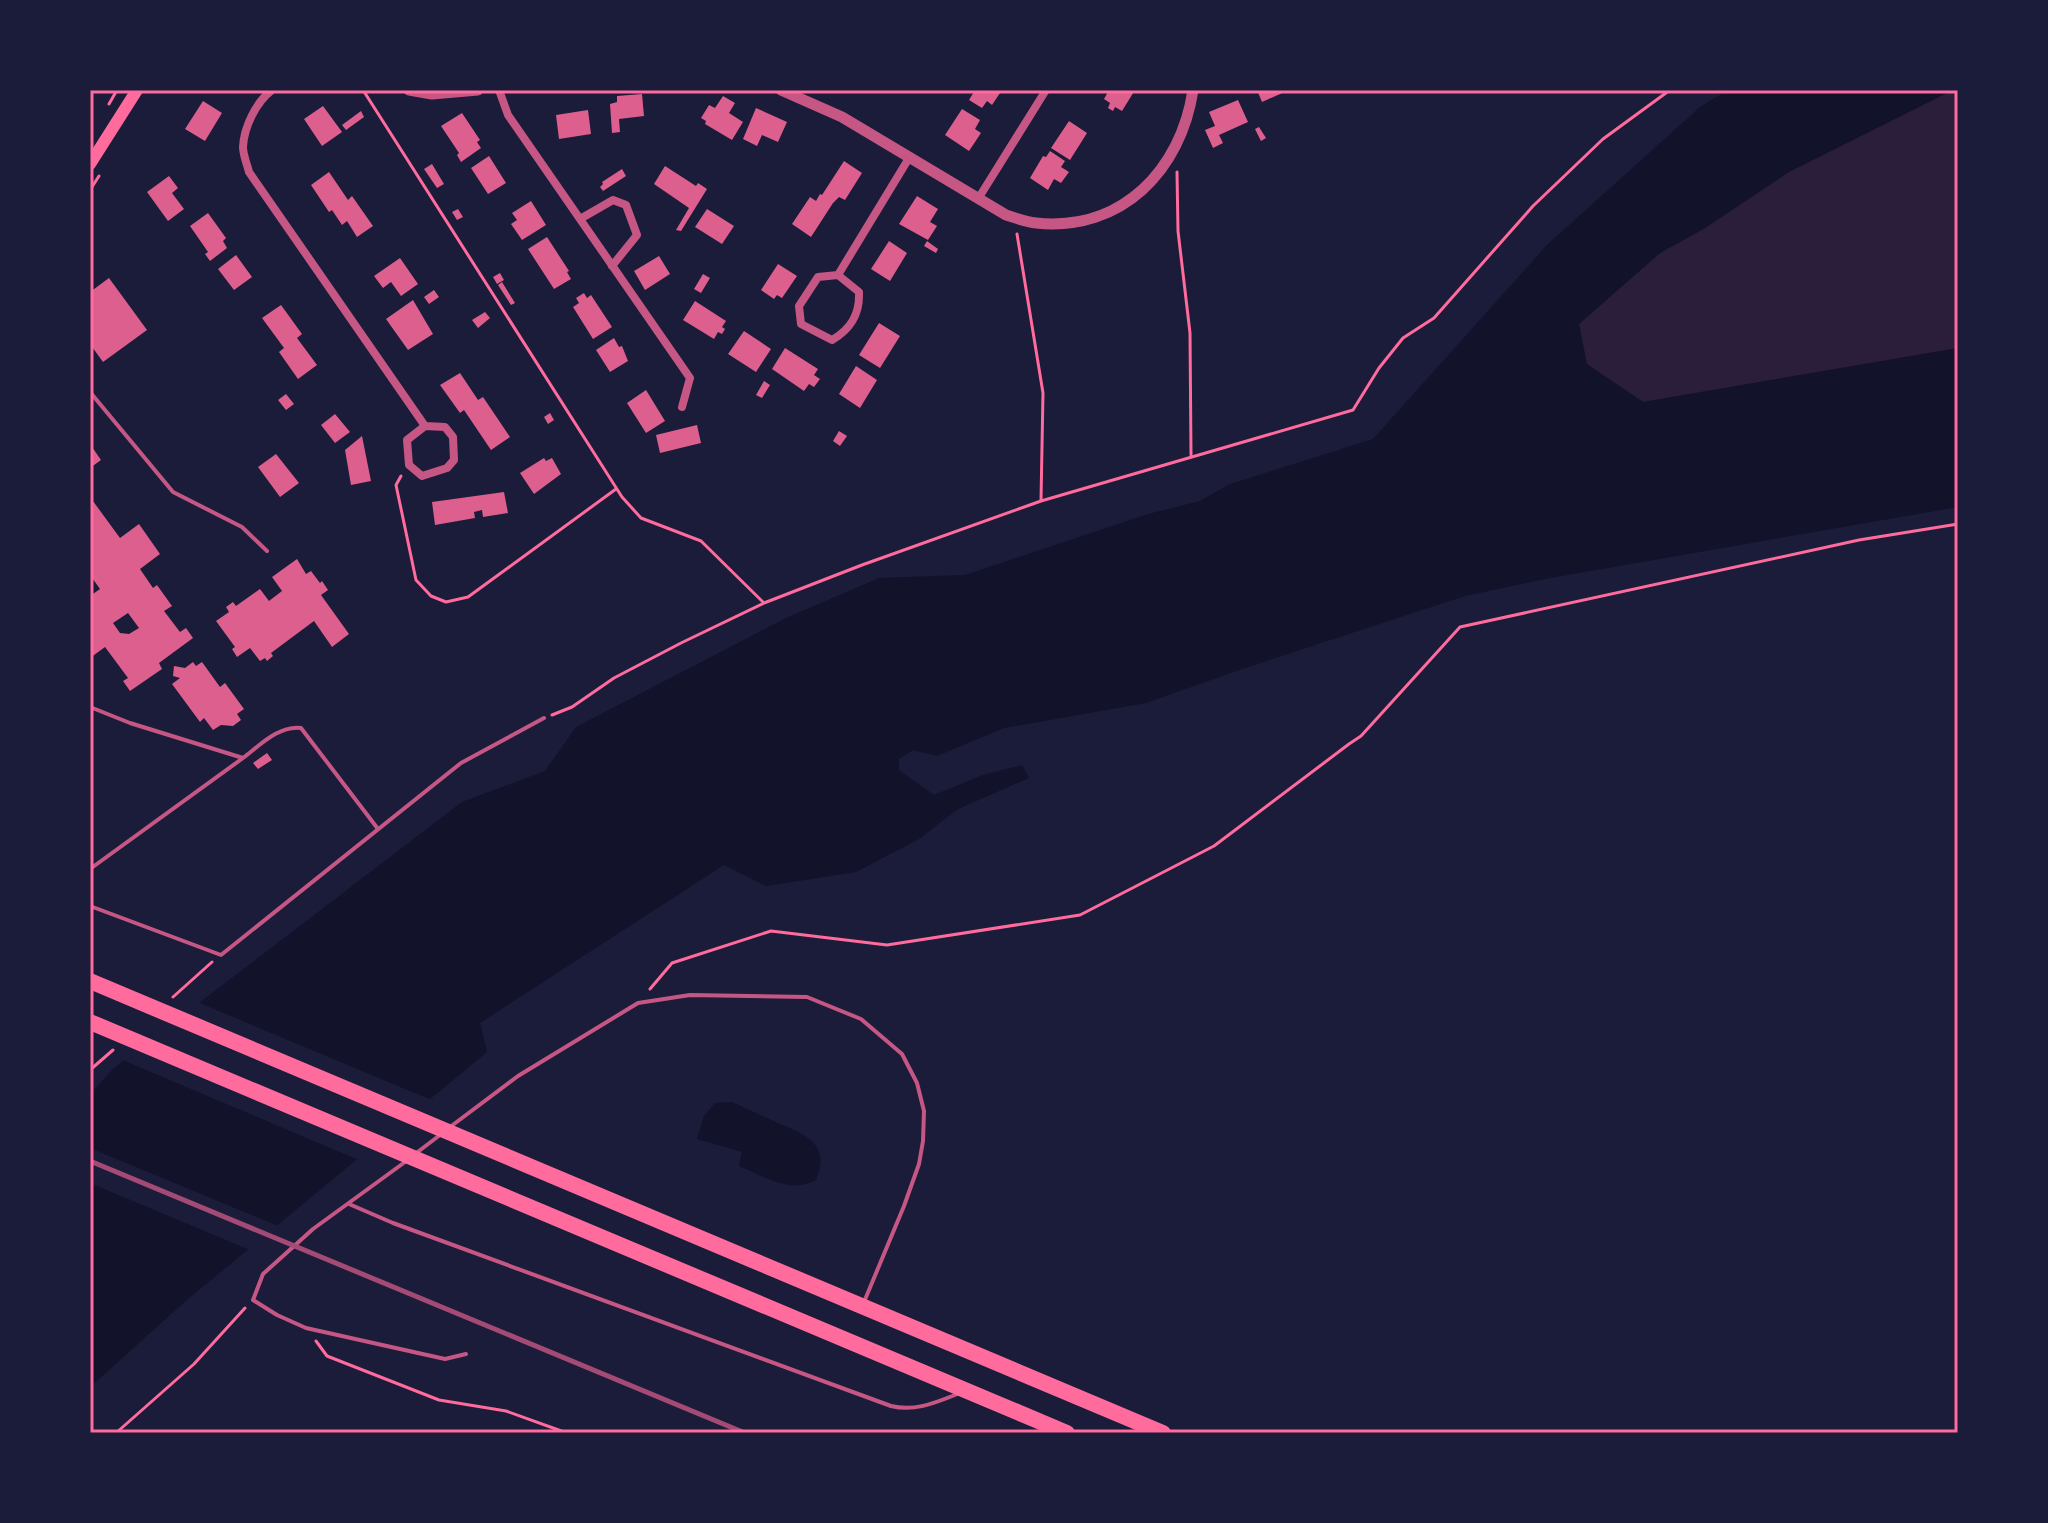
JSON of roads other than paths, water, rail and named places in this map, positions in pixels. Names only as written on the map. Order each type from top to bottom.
[{"type":"highway","points":[[97,984],[1163,1433]]},
{"type":"highway","points":[[90,1022],[1067,1433]]},
{"type":"main road","points":[[90,164],[137,90]]},
{"type":"street","points":[[272,90],[264,96],[248,124],[243,149],[249,172],[425,426]]},
{"type":"street","points":[[409,90],[432,94],[478,90]]},
{"type":"street","points":[[499,90],[508,115],[690,378],[682,407]]},
{"type":"street","points":[[781,90],[842,117],[1006,215],[1034,223],[1065,224],[1096,217],[1124,205],[1155,179],[1177,146],[1188,119],[1193,90]]},
{"type":"street","points":[[978,199],[1046,90]]},
{"type":"street","points":[[838,275],[909,158]]},
{"type":"street","points":[[580,219],[613,200],[626,205],[637,235],[612,266]]},
{"type":"street","points":[[838,275],[859,292],[860,308],[847,331],[832,340],[801,324],[799,306],[818,277],[838,275]]},
{"type":"street","points":[[425,426],[445,427],[453,437],[454,460],[447,468],[422,476],[409,465],[407,440],[425,426]]},
{"type":"lane","points":[[90,392],[173,492],[242,527],[267,551]]},
{"type":"lane","points":[[90,707],[130,723],[243,758]]},
{"type":"lane","points":[[90,906],[221,955],[461,763],[544,718]]},
{"type":"lane","points":[[90,869],[281,731],[293,727],[301,728],[378,829]]},
{"type":"lane","points":[[466,1354],[445,1359],[306,1328],[253,1300],[263,1274],[313,1229],[518,1076],[638,1003],[690,995],[807,997],[861,1019],[902,1054],[921,1095],[923,1141],[919,1164],[904,1206],[862,1306]]},
{"type":"lane","points":[[349,1204],[393,1223],[891,1406],[918,1408],[966,1391]]},
{"type":"railway","points":[[90,1161],[745,1433]]}]
